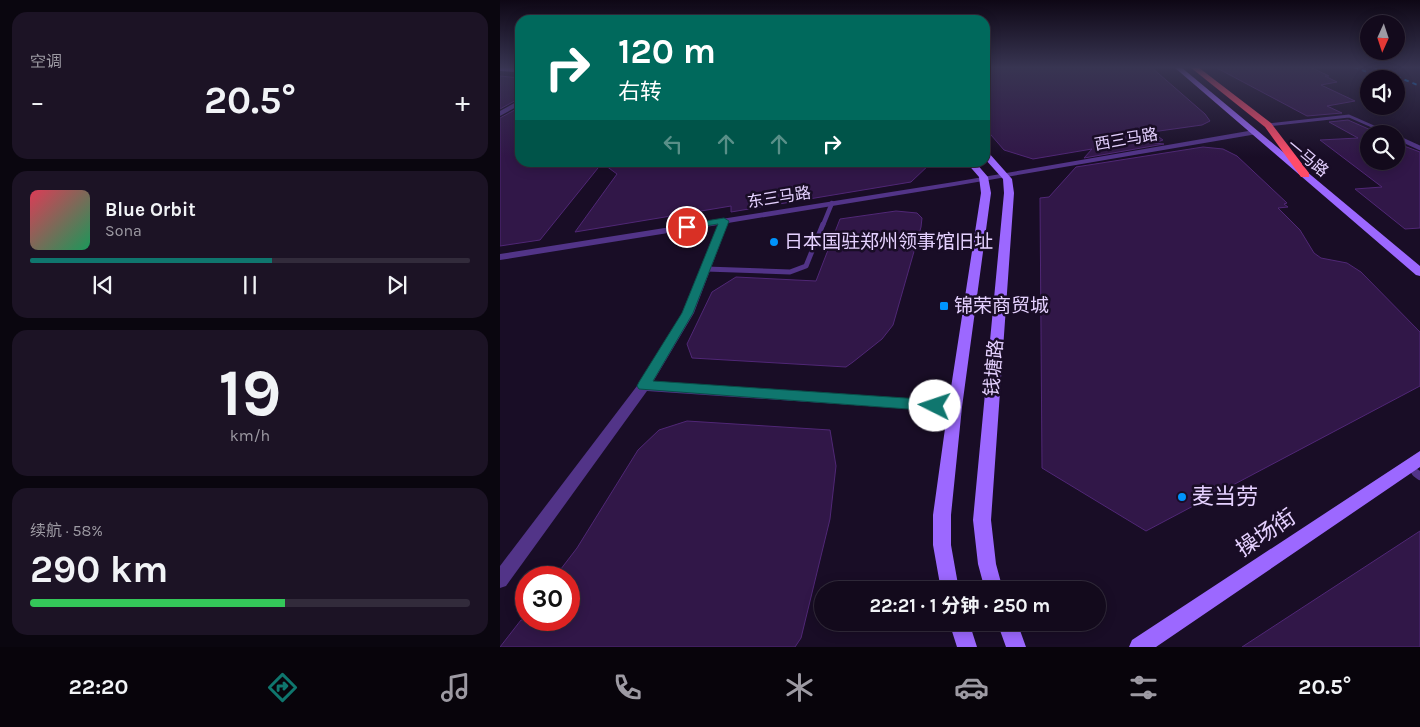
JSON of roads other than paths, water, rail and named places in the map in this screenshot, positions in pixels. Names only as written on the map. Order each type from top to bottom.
[{"type":"highway","points":[[1233,97],[1268,125],[1305,175]]},
{"type":"main road","name":"一马路","points":[[1213,97],[1420,272]]},
{"type":"main road","name":"钱塘路","points":[[990,160],[1006,179],[1009,193],[982,520],[987,564],[992,581]]},
{"type":"main road","points":[[974,167],[984,178]]},
{"type":"main road","name":"钱塘路","points":[[948,581],[942,546],[942,515],[955,407],[985,199],[984,178]]},
{"type":"main road","name":"操场街","points":[[1139,647],[1416,467]]},
{"type":"main road","points":[[962,631],[967,647]]},
{"type":"main road","points":[[1010,631],[1016,647]]},
{"type":"street","points":[[500,114],[515,105]]},
{"type":"street","name":"西三马路","points":[[1003,174],[1254,132]]},
{"type":"street","name":"东三马路","points":[[500,257],[1003,174]]},
{"type":"street","points":[[500,580],[644,386],[688,313],[724,221]]},
{"type":"street","points":[[644,386],[955,407]]},
{"type":"lane","points":[[1268,125],[1350,116],[1370,125]]},
{"type":"lane","points":[[1405,141],[1420,148]]},
{"type":"lane","points":[[706,269],[790,272],[800,270],[806,266],[832,203]]},
{"type":"place","name":"日本国驻郑州领事馆旧址","points":[[774,242]]},
{"type":"place","name":"锦荣商贸城","points":[[944,306]]},
{"type":"place","name":"麦当劳","points":[[1182,497]]}]
